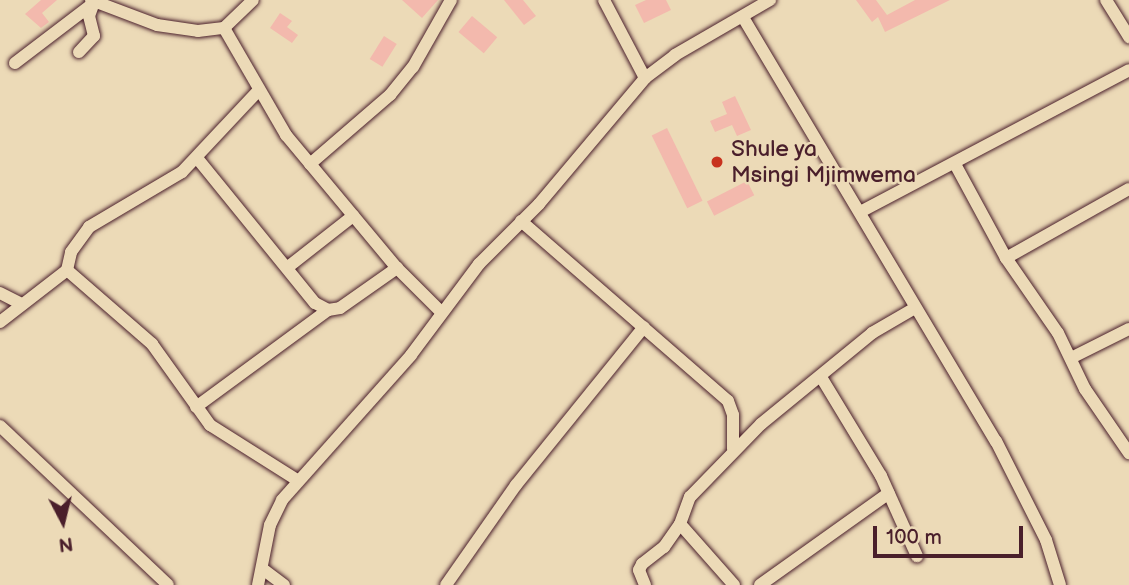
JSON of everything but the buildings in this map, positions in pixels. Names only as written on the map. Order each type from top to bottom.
[{"type":"street","points":[[93,1],[179,31],[224,28],[253,0]]},
{"type":"street","points":[[310,164],[390,95],[413,67],[451,0]]},
{"type":"street","points":[[604,0],[645,78]]},
{"type":"street","points":[[745,0],[748,17],[862,211],[915,309],[996,441],[1045,540],[1059,585]]},
{"type":"street","points":[[258,585],[264,570],[274,514],[297,480],[411,355],[441,312],[645,78],[675,55],[748,17],[770,0]]},
{"type":"street","points":[[1106,0],[1129,37]]},
{"type":"street","points":[[79,52],[94,36],[89,16],[93,1]]},
{"type":"street","points":[[15,63],[93,1]]},
{"type":"street","points":[[224,28],[258,91],[310,164],[397,268],[441,312]]},
{"type":"street","points":[[862,211],[955,164],[1129,69]]},
{"type":"street","points":[[0,322],[67,270],[71,252],[89,227],[182,172],[258,91]]},
{"type":"street","points":[[197,158],[315,303],[328,310]]},
{"type":"street","points":[[955,164],[1006,258],[1071,358],[1085,389],[1129,453]]},
{"type":"street","points":[[1006,258],[1129,189]]},
{"type":"street","points":[[288,267],[354,216]]},
{"type":"street","points":[[522,221],[727,401],[733,415],[733,449]]},
{"type":"street","points":[[196,407],[328,310],[351,303],[397,268]]},
{"type":"street","points":[[67,270],[152,344],[196,407],[222,434],[297,480]]},
{"type":"street","points":[[0,293],[22,304]]},
{"type":"street","points":[[645,585],[639,570],[642,564],[664,547],[680,524],[690,496],[733,449],[872,333],[915,309]]},
{"type":"street","points":[[446,585],[516,485],[644,327]]},
{"type":"street","points":[[1071,358],[1129,329]]},
{"type":"street","points":[[821,377],[889,494],[916,556]]},
{"type":"street","points":[[0,426],[168,585]]},
{"type":"street","points":[[760,585],[889,494]]},
{"type":"street","points":[[680,524],[734,585]]},
{"type":"street","points":[[264,570],[284,585]]},
{"type":"place","name":"Shule ya Msingi Mjimwema","points":[[717,162]]}]
